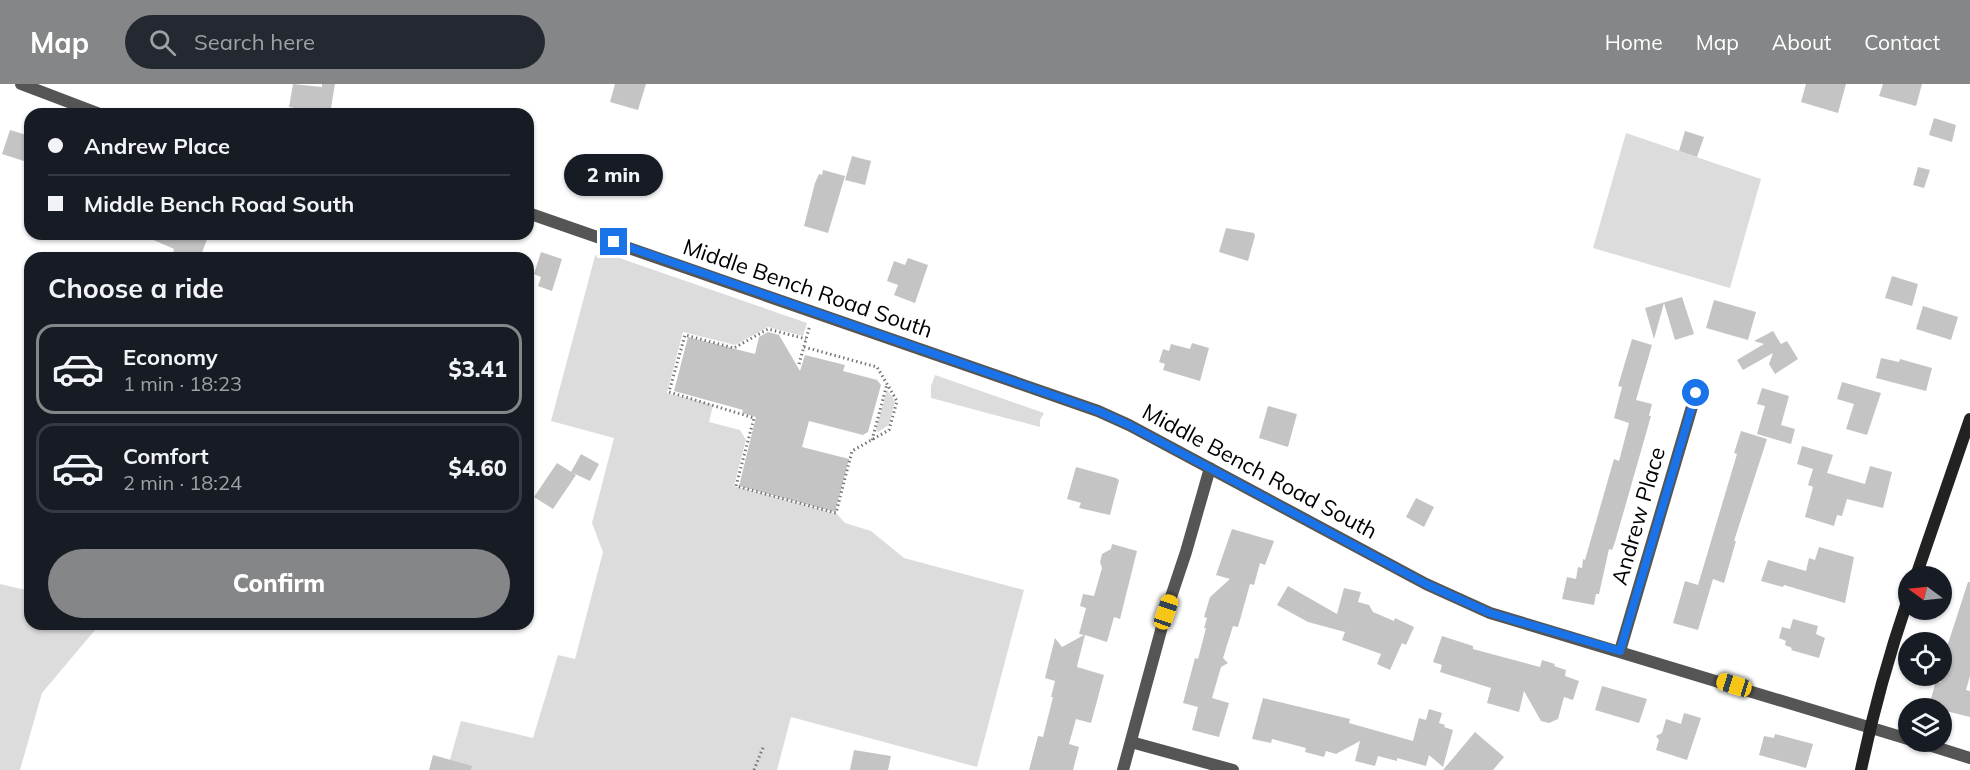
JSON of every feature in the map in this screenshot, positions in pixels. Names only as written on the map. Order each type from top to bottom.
[{"type":"main road","points":[[1919,566],[1970,419]]},
{"type":"main road","points":[[1861,770],[1870,727],[1901,620]]},
{"type":"street","points":[[21,84],[84,108]]},
{"type":"street","name":"Middle Bench Road South","points":[[534,215],[1098,411],[1129,425],[1468,604],[1490,613],[1898,736]]},
{"type":"street","name":"Andrew Place","points":[[1620,651],[1696,393]]},
{"type":"street","points":[[1123,770],[1166,612],[1210,468]]},
{"type":"street","points":[[1131,742],[1233,770]]},
{"type":"street","points":[[1951,752],[1970,758]]},
{"type":"path","points":[[799,364],[814,312]]},
{"type":"path","points":[[804,347],[877,367],[897,401],[889,430],[852,451],[836,513],[736,486],[754,418],[669,392],[685,335],[734,348],[768,328],[806,339]]},
{"type":"path","points":[[872,440],[887,384]]},
{"type":"path","points":[[754,770],[764,745]]},
{"type":"shaded area","points":[[1626,133],[1761,179],[1730,288],[1593,248]]},
{"type":"shaded area","points":[[602,252],[807,323],[803,336],[768,327],[735,345],[683,332],[667,393],[713,405],[709,422],[740,430],[746,440],[734,486],[837,514],[845,523],[871,531],[904,558],[1024,590],[977,767],[791,717],[777,770],[447,770],[461,721],[533,738],[558,655],[575,659],[603,552],[592,523],[614,438],[551,421],[595,256]]},
{"type":"shaded area","points":[[935,375],[1044,413],[1040,420],[1040,427],[931,398],[931,386]]},
{"type":"shaded area","points":[[887,390],[895,401],[889,425],[878,432],[876,429]]},
{"type":"shaded area","points":[[0,584],[24,590],[24,630],[95,630],[42,693],[20,770],[0,770]]},
{"type":"building","points":[[293,84],[322,87],[322,84],[335,84],[331,108],[289,107]]},
{"type":"building","points":[[615,84],[646,84],[638,110],[610,102]]},
{"type":"building","points":[[1806,84],[1846,84],[1838,113],[1801,102]]},
{"type":"building","points":[[1883,84],[1922,84],[1916,106],[1879,96]]},
{"type":"building","points":[[1934,118],[1956,125],[1952,142],[1929,135]]},
{"type":"building","points":[[10,130],[24,134],[24,161],[2,154]]},
{"type":"building","points":[[1685,131],[1704,137],[1697,157],[1679,151]]},
{"type":"building","points":[[852,156],[871,161],[865,185],[845,180]]},
{"type":"building","points":[[1918,167],[1930,170],[1924,188],[1913,185]]},
{"type":"building","points":[[823,170],[845,176],[828,233],[804,226],[815,183]]},
{"type":"building","points":[[1226,228],[1254,233],[1248,261],[1219,252]]},
{"type":"building","points":[[154,240],[207,240],[202,252],[173,252],[174,249]]},
{"type":"building","points":[[541,252],[562,259],[552,291],[538,286],[541,277],[534,274]]},
{"type":"building","points":[[908,258],[928,265],[915,303],[894,295],[898,285],[887,281],[894,261],[905,265]]},
{"type":"building","points":[[1892,276],[1918,284],[1912,306],[1885,298]]},
{"type":"building","points":[[1682,297],[1694,334],[1675,340],[1664,303],[1654,339],[1645,308]]},
{"type":"building","points":[[1714,300],[1756,312],[1748,340],[1706,328]]},
{"type":"building","points":[[1923,306],[1958,317],[1951,340],[1916,329]]},
{"type":"building","points":[[1773,331],[1781,344],[1787,341],[1798,359],[1775,374],[1769,364],[1773,353],[1743,370],[1737,360],[1764,344],[1754,341]]},
{"type":"building","points":[[768,332],[779,335],[800,371],[805,355],[845,365],[843,371],[877,380],[881,385],[868,432],[863,435],[809,421],[802,447],[849,459],[835,512],[739,486],[756,417],[742,413],[743,410],[674,391],[688,337],[755,354],[759,337]]},
{"type":"building","points":[[1632,339],[1652,345],[1636,400],[1652,404],[1649,416],[1651,416],[1615,542],[1612,550],[1609,549],[1599,594],[1596,594],[1594,605],[1562,599],[1567,577],[1576,579],[1578,567],[1582,568],[1614,459],[1619,461],[1629,423],[1614,418],[1622,387],[1618,386]]},
{"type":"building","points":[[1192,343],[1209,348],[1200,381],[1163,370],[1165,364],[1159,362],[1163,349],[1169,351],[1171,344],[1190,349]]},
{"type":"building","points":[[1881,358],[1899,362],[1900,359],[1932,368],[1926,391],[1876,378]]},
{"type":"building","points":[[1842,382],[1881,393],[1867,435],[1846,429],[1854,404],[1837,399]]},
{"type":"building","points":[[1762,388],[1789,396],[1781,425],[1795,429],[1791,444],[1757,434],[1765,406],[1757,404]]},
{"type":"building","points":[[1268,406],[1297,414],[1288,447],[1259,438]]},
{"type":"building","points":[[1741,431],[1767,439],[1734,541],[1736,541],[1724,583],[1713,579],[1698,630],[1673,623],[1685,581],[1698,585],[1737,454],[1734,453]]},
{"type":"building","points":[[1802,446],[1833,455],[1827,473],[1865,484],[1870,466],[1892,472],[1883,508],[1847,499],[1842,516],[1837,515],[1834,526],[1805,517],[1813,487],[1808,485],[1813,469],[1797,464]]},
{"type":"building","points":[[581,454],[599,464],[590,481],[571,472]]},
{"type":"building","points":[[557,463],[576,475],[553,509],[534,497]]},
{"type":"building","points":[[1076,467],[1119,480],[1110,515],[1079,508],[1081,503],[1067,499]]},
{"type":"building","points":[[1416,498],[1434,507],[1424,527],[1406,517]]},
{"type":"building","points":[[1232,529],[1274,541],[1265,565],[1260,563],[1254,585],[1250,584],[1238,627],[1233,626],[1223,658],[1228,663],[1221,667],[1212,698],[1229,703],[1219,737],[1192,730],[1198,707],[1183,703],[1206,628],[1204,628],[1207,618],[1204,617],[1210,597],[1230,579],[1216,575]]},
{"type":"building","points":[[1112,544],[1137,551],[1120,619],[1114,617],[1107,642],[1085,635],[1077,667],[1104,675],[1091,723],[1076,719],[1069,744],[1079,747],[1073,770],[1029,770],[1038,736],[1043,737],[1053,697],[1051,697],[1055,681],[1045,678],[1055,638],[1062,647],[1084,635],[1079,634],[1086,608],[1080,606],[1083,594],[1094,596],[1102,568],[1100,562],[1102,554],[1111,549]]},
{"type":"building","points":[[1819,547],[1854,557],[1845,603],[1784,585],[1783,587],[1761,581],[1768,560],[1806,571],[1809,558],[1815,560]]},
{"type":"building","points":[[1968,582],[1970,582],[1970,676],[1966,690],[1970,691],[1970,717],[1952,712],[1952,698],[1931,698],[1935,686],[1952,686],[1952,632]]},
{"type":"building","points":[[1288,586],[1337,614],[1344,588],[1361,592],[1358,602],[1369,605],[1373,612],[1394,621],[1395,618],[1414,627],[1406,645],[1402,643],[1390,670],[1377,664],[1381,654],[1342,640],[1345,632],[1308,622],[1277,605]]},
{"type":"building","points":[[1793,619],[1818,626],[1816,634],[1825,638],[1819,658],[1791,650],[1792,648],[1785,645],[1786,641],[1779,638],[1782,627],[1790,629]]},
{"type":"building","points":[[1442,636],[1473,646],[1473,649],[1540,667],[1542,660],[1555,664],[1554,666],[1566,670],[1565,676],[1579,681],[1573,700],[1564,697],[1558,719],[1549,723],[1541,721],[1524,691],[1519,712],[1487,703],[1491,688],[1440,672],[1442,665],[1433,662]]},
{"type":"building","points":[[1602,686],[1647,699],[1639,723],[1595,710]]},
{"type":"building","points":[[1263,698],[1350,719],[1349,723],[1413,741],[1419,718],[1426,720],[1429,709],[1442,713],[1439,723],[1453,730],[1443,767],[1429,755],[1426,766],[1397,758],[1397,761],[1378,756],[1375,766],[1355,761],[1360,741],[1336,754],[1326,751],[1324,757],[1305,752],[1306,748],[1272,739],[1271,743],[1252,739]]},
{"type":"building","points":[[1684,713],[1701,718],[1687,760],[1656,750],[1659,740],[1656,736],[1662,733],[1666,719],[1681,724]]},
{"type":"building","points":[[1475,732],[1504,757],[1493,770],[1443,770]]},
{"type":"building","points":[[1775,734],[1813,744],[1806,768],[1759,755],[1764,736],[1774,738]]},
{"type":"building","points":[[854,750],[891,756],[888,770],[850,770]]},
{"type":"building","points":[[433,755],[472,766],[471,770],[429,770]]},
{"type":"route","points":[[614,242],[1098,411],[1129,425],[1426,584],[1468,604],[1490,613],[1620,651],[1696,393]]}]
